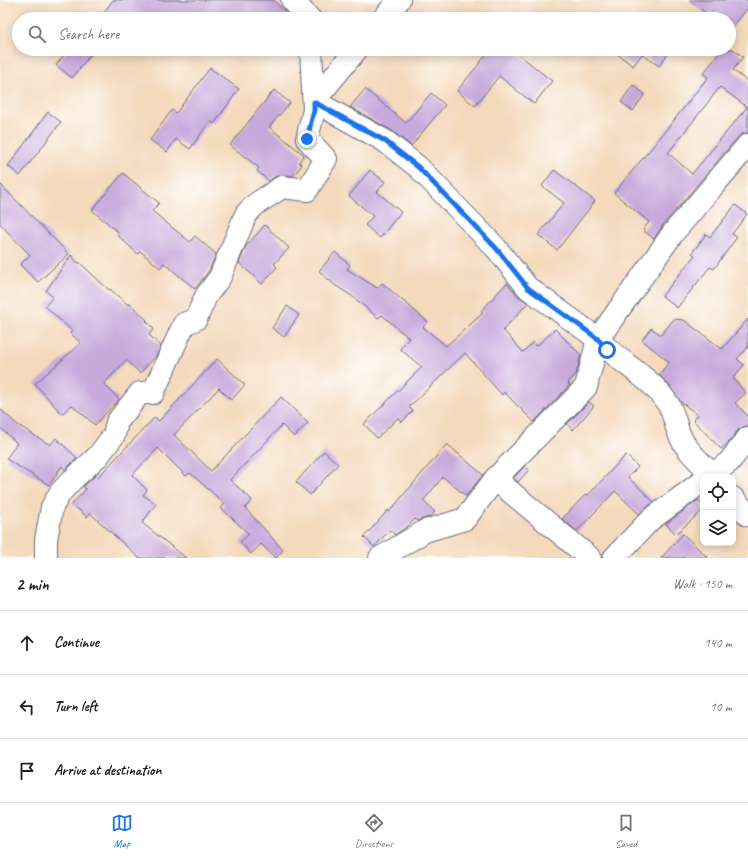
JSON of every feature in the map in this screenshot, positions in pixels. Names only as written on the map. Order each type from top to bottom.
[{"type":"street","points":[[292,0],[303,12]]},
{"type":"street","points":[[389,12],[399,0]]},
{"type":"street","points":[[46,558],[46,540],[52,507],[60,493],[98,456],[114,435],[117,422],[140,392],[153,393],[184,324],[196,319],[206,296],[220,276],[246,214],[256,204],[282,187],[307,190],[326,159],[307,139],[314,110],[311,56]]},
{"type":"street","points":[[314,102],[351,56]]},
{"type":"street","points":[[314,102],[385,141],[418,167],[496,248],[528,288],[598,339],[607,350],[639,373],[667,401],[682,441],[707,474]]},
{"type":"street","points":[[380,558],[425,531],[464,519],[495,478],[586,387],[598,339],[673,233],[748,145]]},
{"type":"street","points":[[713,474],[729,462],[748,438]]},
{"type":"street","points":[[495,478],[590,558]]},
{"type":"street","points":[[614,558],[650,520],[700,484]]},
{"type":"street","points":[[736,501],[748,515]]},
{"type":"building","points":[[113,0],[273,0],[286,12],[198,11],[104,12]]},
{"type":"building","points":[[689,0],[748,0],[748,8],[736,23],[736,12],[704,12]]},
{"type":"building","points":[[736,51],[743,57],[733,70],[748,82],[748,133],[743,133],[738,137],[663,225],[654,239],[643,230],[649,222],[614,193],[708,77],[703,74],[717,56],[736,56]],"holes":[[[720,87],[747,107],[692,174],[668,153]]]},
{"type":"building","points":[[63,56],[89,56],[72,78],[56,65]]},
{"type":"building","points":[[485,56],[521,56],[552,81],[534,104],[499,76],[475,106],[457,91]]},
{"type":"building","points":[[620,56],[640,56],[633,66]]},
{"type":"building","points":[[645,56],[666,56],[659,66]]},
{"type":"building","points":[[210,68],[239,89],[214,124],[210,121],[190,149],[176,139],[167,152],[150,140],[172,110],[176,113]]},
{"type":"building","points":[[633,85],[645,94],[633,111],[621,102]]},
{"type":"building","points":[[365,89],[406,123],[431,93],[445,105],[411,146],[391,130],[350,107]]},
{"type":"building","points":[[274,90],[290,103],[269,127],[304,155],[299,162],[302,165],[293,176],[276,176],[269,181],[257,171],[259,168],[230,145]]},
{"type":"building","points":[[48,112],[61,122],[20,176],[8,166]]},
{"type":"building","points":[[370,170],[385,182],[377,192],[401,212],[380,238],[365,225],[373,216],[349,196]]},
{"type":"building","points":[[554,170],[595,201],[557,250],[538,235],[564,203],[542,186]]},
{"type":"building","points":[[123,173],[159,203],[152,211],[190,242],[195,236],[216,254],[209,271],[195,289],[164,263],[160,268],[140,251],[138,254],[117,235],[119,233],[92,210]]},
{"type":"building","points":[[0,184],[69,254],[38,282],[20,265],[30,255],[0,224]]},
{"type":"building","points":[[735,205],[747,214],[732,234],[737,237],[714,269],[710,267],[677,308],[662,296],[695,255],[692,253],[706,234],[710,237]]},
{"type":"building","points":[[265,225],[289,248],[274,264],[277,267],[262,284],[239,263],[246,246]]},
{"type":"building","points":[[335,252],[350,265],[347,269],[377,288],[382,283],[428,322],[423,327],[446,346],[483,313],[481,311],[507,283],[518,296],[528,303],[503,330],[523,352],[533,342],[537,346],[555,329],[581,355],[576,374],[568,383],[570,385],[534,422],[504,392],[502,395],[465,353],[409,407],[413,411],[402,422],[398,418],[377,438],[364,424],[422,367],[400,349],[409,338],[382,315],[378,318],[319,271]]},
{"type":"building","points":[[71,255],[109,290],[110,289],[128,305],[129,303],[147,320],[146,321],[154,329],[149,335],[161,346],[156,356],[140,373],[126,360],[104,384],[119,399],[95,425],[72,405],[62,414],[35,384],[81,343],[70,333],[72,331],[45,306],[53,297],[46,291]]},
{"type":"building","points":[[287,306],[299,315],[284,337],[272,328]]},
{"type":"building","points":[[674,319],[684,320],[722,349],[748,319],[748,347],[737,359],[744,365],[733,378],[746,393],[735,403],[748,416],[748,426],[738,430],[729,442],[721,449],[693,420],[698,415],[681,402],[668,384],[659,375],[669,362],[642,340],[651,328],[661,335]]},
{"type":"building","points":[[217,359],[245,385],[231,400],[219,388],[174,435],[211,471],[281,397],[308,423],[294,437],[282,425],[230,480],[252,500],[245,508],[283,550],[276,558],[261,544],[251,554],[240,542],[249,534],[221,508],[225,504],[190,473],[186,476],[158,448],[132,475],[147,490],[143,495],[156,504],[142,523],[186,558],[139,558],[90,513],[87,517],[72,504],[86,489],[83,487],[96,475],[98,477],[155,417],[159,421]]},
{"type":"building","points":[[589,402],[594,406],[573,430],[567,424]]},
{"type":"building","points":[[0,409],[18,425],[50,445],[56,438],[77,458],[65,470],[62,466],[49,485],[6,459],[17,443],[0,428]]},
{"type":"building","points":[[447,444],[483,475],[466,496],[443,477],[423,501],[435,512],[431,516],[417,521],[415,519],[395,535],[390,530],[374,547],[364,537],[388,510],[389,512]]},
{"type":"building","points":[[324,451],[338,464],[310,495],[296,482]]},
{"type":"building","points":[[626,455],[638,467],[628,477],[654,502],[639,514],[615,491],[577,531],[562,519],[586,494],[588,495]]},
{"type":"building","points":[[525,466],[529,470],[518,482],[513,478]]},
{"type":"building","points":[[698,500],[700,502],[700,513],[676,534],[666,524]]},
{"type":"building","points":[[683,534],[708,558],[661,558]]},
{"type":"route","points":[[307,139],[314,110],[314,102],[385,141],[418,167],[496,248],[528,288],[598,339],[607,350]]}]
